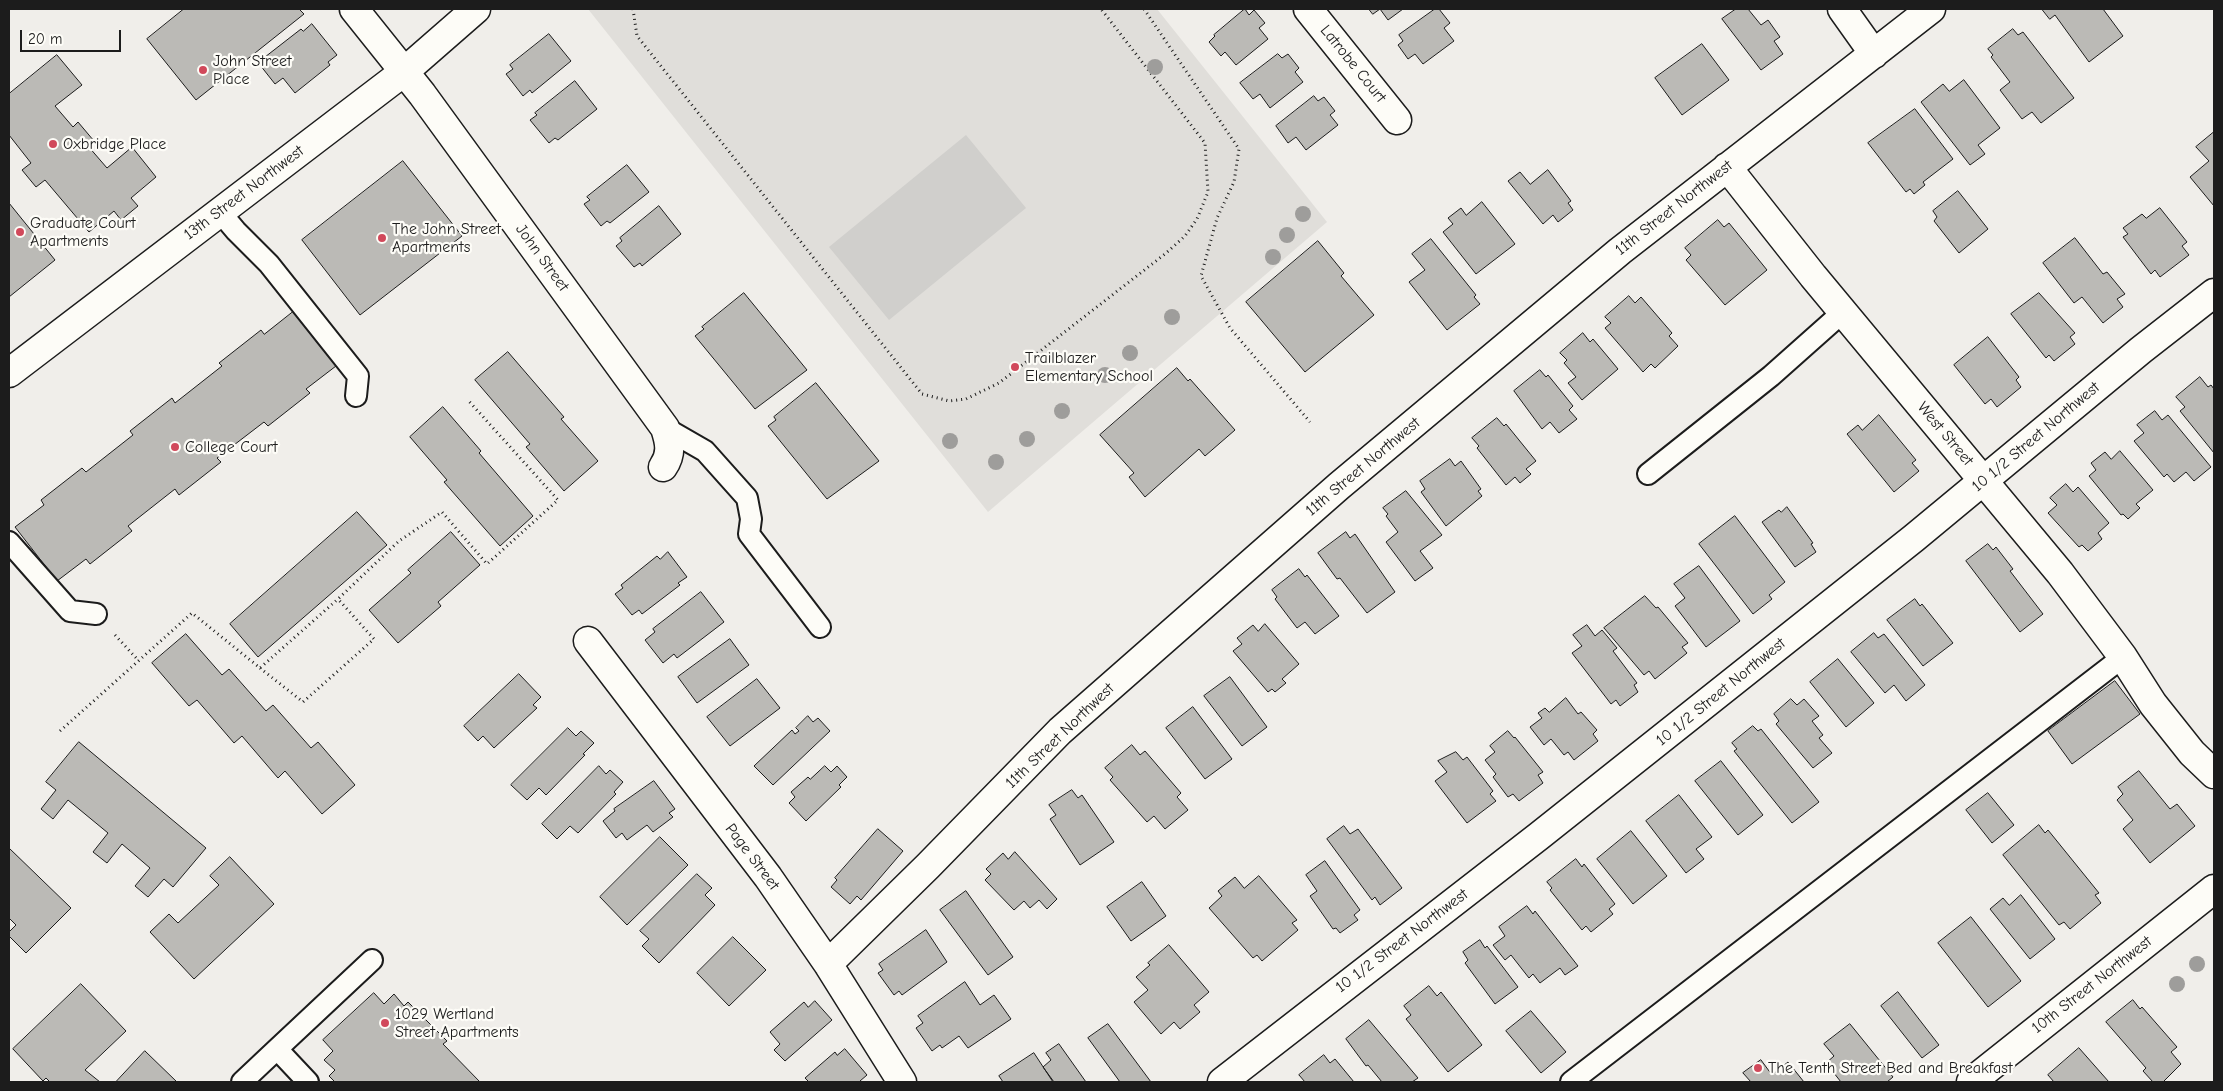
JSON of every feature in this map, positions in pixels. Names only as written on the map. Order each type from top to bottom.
[{"type":"street","name":"John Street","points":[[354,9],[404,72],[665,428],[671,444],[668,460],[663,467]]},
{"type":"street","name":"13th Street Northwest","points":[[9,373],[404,72],[476,9]]},
{"type":"street","name":"Latrobe Court","points":[[1308,9],[1397,120]]},
{"type":"street","points":[[1842,9],[1874,54]]},
{"type":"street","name":"11th Street Northwest","points":[[828,964],[933,861],[1060,731],[1356,472],[1612,257],[1931,9]]},
{"type":"street","name":"West Street","points":[[1727,167],[1843,312],[2060,574],[2123,657],[2153,704],[2192,752],[2214,774]]},
{"type":"street","name":"10 1/2 Street Northwest","points":[[1222,1082],[1539,836],[1984,480],[2214,293]]},
{"type":"street","name":"Page Street","points":[[588,642],[768,877],[828,964],[902,1082]]},
{"type":"street","name":"10th Street Northwest","points":[[1971,1082],[2214,889]]},
{"type":"lane","points":[[220,212],[269,264],[358,376],[356,396]]},
{"type":"lane","points":[[1648,474],[1772,376],[1843,312]]},
{"type":"lane","points":[[665,428],[705,451],[747,498],[751,519],[749,534],[820,627]]},
{"type":"lane","points":[[9,542],[70,611],[96,614]]},
{"type":"lane","points":[[1571,1082],[2123,657]]},
{"type":"lane","points":[[242,1082],[372,960]]},
{"type":"lane","points":[[277,1049],[308,1082]]},
{"type":"path","points":[[633,9],[637,36],[922,394],[949,401],[966,399],[1000,383],[1164,254],[1193,225],[1208,192],[1206,143],[1101,9]]},
{"type":"path","points":[[1144,9],[1239,149],[1234,182],[1217,218],[1201,276],[1230,328],[1310,422]]},
{"type":"path","points":[[260,668],[338,599],[399,540],[442,512],[487,564],[558,500],[467,399]]},
{"type":"path","points":[[60,731],[192,613],[303,702],[374,639],[338,599]]},
{"type":"path","points":[[96,614],[138,660]]},
{"type":"shaded area","name":"Trailblazer Elementary School","points":[[588,9],[1157,9],[1327,222],[988,512]]},
{"type":"shaded area","points":[[966,135],[1026,208],[889,320],[829,247]]},
{"type":"building","name":"John Street Place","points":[[184,9],[299,9],[304,14],[196,100],[147,39]]},
{"type":"building","points":[[1245,9],[1249,15],[1254,10],[1265,23],[1259,28],[1268,39],[1236,65],[1225,52],[1221,56],[1209,42],[1214,35]]},
{"type":"building","points":[[1369,9],[1380,9],[1373,14]]},
{"type":"building","points":[[1380,9],[1403,9],[1388,20]]},
{"type":"building","points":[[1435,9],[1439,9],[1450,23],[1444,28],[1454,41],[1423,64],[1415,54],[1408,59],[1398,45],[1403,41],[1399,35]]},
{"type":"building","points":[[1736,9],[1748,9],[1761,25],[1768,20],[1780,37],[1774,41],[1783,54],[1761,70],[1722,19]]},
{"type":"building","points":[[2042,9],[2103,9],[2123,36],[2089,62],[2055,15],[2050,19]]},
{"type":"building","points":[[312,24],[337,55],[328,62],[330,65],[295,93],[283,78],[275,84],[260,65],[267,59],[265,57],[301,29],[303,31]]},
{"type":"building","points":[[2013,29],[2018,35],[2023,32],[2074,98],[2041,123],[2032,112],[2022,119],[2000,90],[2010,82],[1991,57],[1993,55],[1988,49]]},
{"type":"building","points":[[549,34],[571,61],[532,93],[530,90],[523,96],[506,74],[513,69],[510,65]]},
{"type":"building","points":[[1702,44],[1729,80],[1682,115],[1655,78]]},
{"type":"building","points":[[1278,54],[1282,58],[1288,54],[1299,68],[1295,72],[1303,82],[1270,108],[1260,94],[1253,99],[1240,83]]},
{"type":"building","name":"Oxbridge Place","points":[[57,55],[82,85],[55,106],[73,127],[78,122],[94,141],[88,146],[107,168],[132,147],[156,177],[131,198],[138,206],[121,220],[114,211],[89,232],[45,180],[36,187],[22,170],[31,163],[9,135],[9,94]]},
{"type":"building","points":[[1964,80],[2000,128],[1978,145],[1985,154],[1970,165],[1921,102],[1943,84],[1949,91]]},
{"type":"building","points":[[575,81],[597,109],[558,140],[555,138],[549,143],[530,120],[537,115],[535,113]]},
{"type":"building","points":[[1314,96],[1318,101],[1324,97],[1335,111],[1330,115],[1338,125],[1306,150],[1296,137],[1288,143],[1276,126]]},
{"type":"building","points":[[1915,109],[1953,159],[1923,182],[1925,185],[1914,194],[1910,189],[1906,192],[1868,143]]},
{"type":"building","points":[[2214,132],[2214,206],[2190,177],[2209,161],[2196,147]]},
{"type":"building","name":"The John Street Apartments","points":[[403,161],[462,236],[360,315],[302,240]]},
{"type":"building","points":[[627,165],[649,192],[610,223],[607,221],[601,226],[584,204],[590,200],[587,197]]},
{"type":"building","points":[[1548,170],[1571,201],[1568,203],[1573,210],[1558,222],[1553,215],[1543,224],[1508,181],[1520,172],[1530,184]]},
{"type":"building","points":[[1958,191],[1988,229],[1959,253],[1934,221],[1937,217],[1933,211]]},
{"type":"building","points":[[1482,202],[1515,244],[1476,274],[1443,232],[1453,224],[1448,218],[1461,208],[1466,215]]},
{"type":"building","name":"Graduate Court Apartments","points":[[9,203],[55,260],[9,297]]},
{"type":"building","points":[[659,206],[681,234],[642,266],[640,263],[634,267],[616,246],[622,241],[620,238]]},
{"type":"building","points":[[2160,208],[2187,242],[2182,246],[2189,255],[2160,277],[2155,270],[2151,274],[2123,237],[2128,234],[2123,228],[2142,214],[2146,218]]},
{"type":"building","points":[[1718,220],[1724,227],[1729,223],[1767,270],[1725,305],[1686,260],[1691,255],[1685,248]]},
{"type":"building","points":[[2075,238],[2103,274],[2107,272],[2125,294],[2117,299],[2123,307],[2103,323],[2082,297],[2074,303],[2043,263]]},
{"type":"building","points":[[1431,239],[1476,295],[1474,297],[1480,304],[1447,330],[1409,282],[1425,270],[1412,254]]},
{"type":"building","points":[[1318,241],[1344,273],[1341,276],[1374,315],[1305,372],[1246,302]]},
{"type":"building","points":[[744,293],[807,370],[755,409],[695,336],[704,329],[702,327]]},
{"type":"building","points":[[2039,293],[2075,333],[2070,337],[2075,344],[2054,361],[2049,355],[2046,358],[2011,314]]},
{"type":"building","points":[[1629,296],[1635,303],[1641,297],[1672,333],[1669,336],[1678,346],[1655,368],[1651,364],[1643,372],[1605,328],[1611,323],[1605,317]]},
{"type":"building","name":"College Court","points":[[293,312],[336,366],[306,389],[310,393],[268,426],[264,422],[217,458],[221,462],[179,495],[175,489],[128,526],[132,531],[90,564],[86,559],[57,581],[15,527],[44,505],[41,500],[82,468],[86,472],[133,435],[130,431],[172,398],[175,403],[222,366],[219,363],[261,330],[264,334]]},
{"type":"building","points":[[1583,333],[1590,342],[1593,339],[1618,369],[1582,400],[1568,383],[1576,377],[1564,363],[1567,360],[1560,353]]},
{"type":"building","points":[[1988,337],[2019,377],[2016,380],[2021,387],[1997,407],[1991,399],[1985,404],[1954,365]]},
{"type":"building","points":[[508,352],[564,417],[561,419],[598,461],[564,491],[526,447],[530,444],[475,380]]},
{"type":"building","points":[[1177,368],[1188,381],[1190,379],[1235,430],[1205,456],[1199,449],[1145,497],[1129,477],[1134,473],[1100,435]]},
{"type":"building","points":[[1540,370],[1546,377],[1548,375],[1573,406],[1569,410],[1577,419],[1559,433],[1550,422],[1542,429],[1514,391]]},
{"type":"building","points":[[2200,377],[2208,387],[2211,385],[2214,389],[2214,453],[2180,411],[2185,407],[2176,397]]},
{"type":"building","points":[[816,383],[879,461],[827,499],[768,426],[776,420],[774,417]]},
{"type":"building","points":[[443,407],[481,451],[479,453],[533,516],[500,546],[444,482],[447,480],[410,437]]},
{"type":"building","points":[[2155,411],[2162,420],[2168,415],[2211,467],[2194,481],[2186,472],[2174,482],[2167,474],[2164,477],[2134,441],[2144,433],[2137,425]]},
{"type":"building","points":[[1879,415],[1916,460],[1912,463],[1919,471],[1894,492],[1847,434],[1858,425],[1862,430]]},
{"type":"building","points":[[1497,418],[1504,426],[1506,424],[1536,461],[1526,469],[1531,474],[1520,483],[1515,477],[1506,485],[1477,448],[1479,446],[1472,438]]},
{"type":"building","points":[[2120,451],[2153,490],[2136,504],[2140,508],[2128,519],[2123,514],[2121,515],[2089,476],[2096,470],[2091,463],[2105,452],[2111,459]]},
{"type":"building","points":[[1450,459],[1455,466],[1461,461],[1481,489],[1478,491],[1482,496],[1446,526],[1421,492],[1425,489],[1420,481]]},
{"type":"building","points":[[2066,484],[2073,492],[2078,487],[2109,523],[2098,533],[2102,539],[2088,551],[2082,545],[2079,547],[2048,513],[2057,505],[2050,498]]},
{"type":"building","points":[[1406,491],[1442,535],[1420,551],[1433,568],[1415,581],[1386,542],[1398,532],[1386,516],[1388,514],[1383,508]]},
{"type":"building","points":[[1787,507],[1813,543],[1811,544],[1816,552],[1795,567],[1762,522],[1779,510],[1781,512]]},
{"type":"building","points":[[357,512],[387,545],[258,657],[230,624]]},
{"type":"building","points":[[1735,516],[1785,582],[1769,595],[1772,599],[1753,614],[1699,544]]},
{"type":"building","points":[[451,532],[480,565],[438,602],[441,606],[398,643],[369,610],[411,573],[408,570]]},
{"type":"building","points":[[1346,532],[1350,538],[1355,534],[1395,592],[1367,613],[1340,578],[1337,579],[1318,553]]},
{"type":"building","points":[[1988,544],[1993,550],[1996,547],[2013,569],[2010,571],[2043,614],[2020,632],[1966,561]]},
{"type":"building","points":[[668,552],[687,577],[678,583],[680,585],[642,614],[639,610],[632,615],[615,594],[623,588],[621,585],[657,556],[660,559]]},
{"type":"building","points":[[1699,566],[1740,621],[1706,647],[1675,606],[1685,598],[1674,584]]},
{"type":"building","points":[[1299,569],[1305,577],[1307,575],[1339,616],[1315,634],[1305,622],[1297,628],[1275,599],[1277,597],[1272,590]]},
{"type":"building","points":[[701,592],[724,622],[677,658],[674,654],[663,663],[645,640],[655,632],[653,629]]},
{"type":"building","points":[[1645,596],[1656,608],[1658,607],[1688,643],[1682,647],[1687,653],[1655,679],[1649,671],[1644,675],[1604,628]]},
{"type":"building","points":[[1915,599],[1920,606],[1922,604],[1953,643],[1923,666],[1887,620]]},
{"type":"building","points":[[1265,624],[1299,664],[1282,679],[1286,683],[1275,692],[1272,689],[1268,692],[1233,651],[1242,644],[1237,638],[1253,625],[1258,631]]},
{"type":"building","points":[[1587,625],[1595,636],[1602,630],[1617,648],[1613,651],[1637,683],[1634,685],[1638,692],[1620,706],[1616,700],[1611,704],[1572,653],[1582,646],[1573,635]]},
{"type":"building","points":[[1874,633],[1878,638],[1884,634],[1925,685],[1906,701],[1894,685],[1885,693],[1851,652]]},
{"type":"building","points":[[186,634],[222,675],[229,669],[266,711],[273,705],[311,748],[318,742],[355,785],[322,814],[285,771],[278,778],[242,736],[234,743],[197,700],[189,706],[152,663]]},
{"type":"building","points":[[730,639],[749,665],[697,703],[678,677]]},
{"type":"building","points":[[1838,659],[1874,703],[1846,727],[1810,682]]},
{"type":"building","points":[[519,674],[541,697],[533,705],[537,708],[494,748],[483,736],[478,741],[464,726]]},
{"type":"building","points":[[1230,677],[1267,727],[1242,746],[1204,696]]},
{"type":"building","points":[[757,679],[780,708],[730,746],[707,717]]},
{"type":"building","points":[[2115,681],[2140,714],[2072,764],[2048,731]]},
{"type":"building","points":[[1566,698],[1578,714],[1581,712],[1597,730],[1593,734],[1598,741],[1574,760],[1568,752],[1564,755],[1551,739],[1544,745],[1530,727],[1542,718],[1538,713],[1545,708],[1549,712]]},
{"type":"building","points":[[1791,699],[1797,705],[1804,699],[1819,716],[1812,721],[1823,735],[1819,738],[1832,753],[1813,768],[1776,724],[1779,721],[1774,714]]},
{"type":"building","points":[[1193,707],[1232,759],[1205,779],[1166,728]]},
{"type":"building","points":[[808,716],[813,722],[818,718],[830,731],[773,785],[754,766],[792,730],[795,734],[799,731],[796,728]]},
{"type":"building","points":[[1753,726],[1758,731],[1761,729],[1819,802],[1792,823],[1734,751],[1737,749],[1732,743]]},
{"type":"building","points":[[568,728],[576,736],[581,731],[594,743],[583,754],[585,755],[546,795],[539,788],[527,800],[511,785]]},
{"type":"building","points":[[1508,731],[1543,772],[1538,775],[1543,783],[1519,801],[1513,794],[1508,797],[1493,777],[1496,774],[1485,760],[1495,752],[1490,746]]},
{"type":"building","points":[[79,742],[206,848],[173,887],[164,879],[148,897],[135,886],[150,868],[122,844],[107,863],[93,852],[108,833],[68,800],[53,819],[41,809],[56,790],[46,782]]},
{"type":"building","points":[[1132,745],[1140,755],[1145,751],[1181,793],[1177,797],[1188,810],[1165,829],[1154,816],[1147,822],[1110,780],[1113,777],[1105,768]]},
{"type":"building","points":[[1456,752],[1463,760],[1467,757],[1493,791],[1490,794],[1496,801],[1467,823],[1435,781],[1447,772],[1438,761]]},
{"type":"building","points":[[1721,761],[1763,815],[1738,835],[1695,781]]},
{"type":"building","points":[[599,766],[606,774],[610,770],[623,782],[614,792],[616,794],[578,833],[570,826],[557,839],[542,824]]},
{"type":"building","points":[[825,766],[831,772],[837,766],[847,777],[839,785],[841,787],[806,821],[789,803],[795,797],[791,792],[808,777],[810,779]]},
{"type":"building","points":[[2139,771],[2170,809],[2177,804],[2195,826],[2150,863],[2123,829],[2133,820],[2117,800],[2123,794],[2118,787]]},
{"type":"building","points":[[654,781],[675,809],[669,813],[673,817],[653,832],[647,825],[627,840],[622,833],[616,838],[603,821],[615,811],[614,809]]},
{"type":"building","points":[[1072,790],[1078,798],[1082,795],[1114,842],[1080,865],[1050,819],[1056,815],[1049,805]]},
{"type":"building","points":[[1988,793],[2014,825],[1992,843],[1966,810]]},
{"type":"building","points":[[1679,795],[1712,837],[1696,849],[1704,859],[1686,873],[1646,821]]},
{"type":"building","points":[[2039,825],[2045,833],[2048,830],[2099,893],[2095,895],[2101,903],[2070,929],[2064,922],[2059,925],[2003,855]]},
{"type":"building","points":[[1344,826],[1350,834],[1358,829],[1402,888],[1380,905],[1375,897],[1372,900],[1327,839]]},
{"type":"building","points":[[878,829],[903,851],[861,900],[857,896],[850,904],[831,887],[837,880],[835,878]]},
{"type":"building","points":[[1631,831],[1667,876],[1633,904],[1597,859]]},
{"type":"building","points":[[660,837],[688,865],[627,925],[600,897]]},
{"type":"building","points":[[9,848],[71,908],[26,953],[9,936],[9,932],[16,925],[9,918]]},
{"type":"building","points":[[1015,852],[1057,899],[1047,909],[1039,900],[1030,908],[1024,901],[1014,910],[985,880],[991,874],[986,869],[1003,853],[1008,859]]},
{"type":"building","points":[[230,857],[274,904],[194,979],[150,932],[169,914],[178,923],[219,885],[210,876]]},
{"type":"building","points":[[1576,859],[1582,867],[1584,864],[1615,904],[1609,909],[1613,914],[1591,932],[1586,926],[1582,930],[1550,890],[1552,888],[1547,882]]},
{"type":"building","points":[[1325,861],[1360,910],[1354,915],[1358,920],[1340,933],[1336,928],[1333,929],[1310,896],[1317,891],[1306,875]]},
{"type":"building","points":[[697,874],[712,888],[705,895],[715,905],[659,963],[642,946],[649,939],[640,931]]},
{"type":"building","points":[[1259,876],[1297,920],[1292,923],[1298,930],[1262,961],[1257,955],[1253,958],[1209,908],[1222,896],[1218,891],[1235,877],[1244,888]]},
{"type":"building","points":[[1142,882],[1166,916],[1131,941],[1107,907]]},
{"type":"building","points":[[966,891],[1013,957],[988,975],[940,910]]},
{"type":"building","points":[[2021,895],[2055,939],[2030,959],[1990,909],[2003,898],[2009,905]]},
{"type":"building","points":[[1527,906],[1533,914],[1535,911],[1578,966],[1565,975],[1560,968],[1540,983],[1533,974],[1529,978],[1511,955],[1505,960],[1493,945],[1505,936],[1499,927]]},
{"type":"building","points":[[1971,917],[2021,981],[1988,1007],[1938,943]]},
{"type":"building","points":[[926,930],[947,962],[902,995],[899,991],[894,995],[878,973],[883,970],[879,964]]},
{"type":"building","points":[[733,937],[766,970],[729,1006],[697,973]]},
{"type":"building","points":[[1480,940],[1485,948],[1487,946],[1518,987],[1495,1004],[1465,963],[1468,960],[1463,952]]},
{"type":"building","points":[[1169,945],[1209,992],[1194,1005],[1200,1012],[1180,1029],[1174,1022],[1161,1034],[1134,1002],[1148,990],[1136,977],[1150,965],[1148,963]]},
{"type":"building","points":[[965,982],[980,1005],[994,995],[1011,1019],[968,1048],[959,1036],[942,1048],[940,1045],[932,1051],[916,1028],[923,1023],[918,1016]]},
{"type":"building","points":[[81,984],[126,1031],[85,1070],[100,1082],[50,1082],[46,1078],[43,1081],[13,1049]]},
{"type":"building","points":[[1429,986],[1437,996],[1441,992],[1482,1045],[1448,1072],[1406,1019],[1411,1015],[1404,1006]]},
{"type":"building","points":[[1898,992],[1939,1045],[1922,1058],[1881,1006]]},
{"type":"building","name":"1029 Wertland Street Apartments","points":[[374,993],[384,1004],[394,994],[404,1006],[408,1002],[447,1041],[443,1044],[480,1082],[335,1082],[329,1076],[335,1070],[324,1060],[333,1051],[323,1040]]},
{"type":"building","points":[[2133,1000],[2140,1009],[2142,1007],[2177,1047],[2171,1052],[2181,1064],[2163,1082],[2153,1082],[2143,1071],[2146,1068],[2106,1022]]},
{"type":"building","points":[[815,1001],[832,1020],[785,1061],[774,1050],[780,1044],[770,1032],[804,1002],[808,1007]]},
{"type":"building","points":[[1531,1011],[1566,1052],[1541,1073],[1506,1031]]},
{"type":"building","points":[[1369,1020],[1418,1078],[1412,1082],[1382,1082],[1368,1065],[1366,1066],[1346,1039]]},
{"type":"building","points":[[1108,1024],[1151,1082],[1120,1082],[1088,1038]]},
{"type":"building","points":[[1850,1024],[1893,1077],[1887,1082],[1841,1082],[1826,1063],[1834,1056],[1824,1044]]},
{"type":"building","points":[[1059,1044],[1086,1082],[1054,1082],[1043,1067],[1051,1060],[1046,1053]]},
{"type":"building","points":[[2079,1048],[2109,1082],[2054,1082],[2048,1075]]},
{"type":"building","points":[[845,1049],[867,1075],[861,1082],[809,1082],[805,1078],[835,1052],[837,1055]]},
{"type":"building","points":[[145,1051],[177,1082],[116,1082]]},
{"type":"building","points":[[1034,1053],[1053,1082],[1003,1082],[999,1076]]},
{"type":"building","points":[[1324,1055],[1330,1063],[1335,1059],[1354,1082],[1305,1082],[1299,1075]]},
{"type":"building","name":"The Tenth Street Bed and Breakfast","points":[[1761,1060],[1772,1075],[1788,1062],[1804,1082],[1751,1082],[1743,1073]]},
{"type":"place","name":"John Street Place","points":[[203,70]]},
{"type":"place","name":"Oxbridge Place","points":[[53,144]]},
{"type":"place","name":"Graduate Court Apartments","points":[[20,232]]},
{"type":"place","name":"The John Street Apartments","points":[[382,238]]},
{"type":"place","name":"Trailblazer Elementary School","points":[[1015,367]]},
{"type":"place","name":"College Court","points":[[175,447]]},
{"type":"place","name":"1029 Wertland Street Apartments","points":[[385,1023]]},
{"type":"place","name":"The Tenth Street Bed and Breakfast","points":[[1758,1068]]}]
